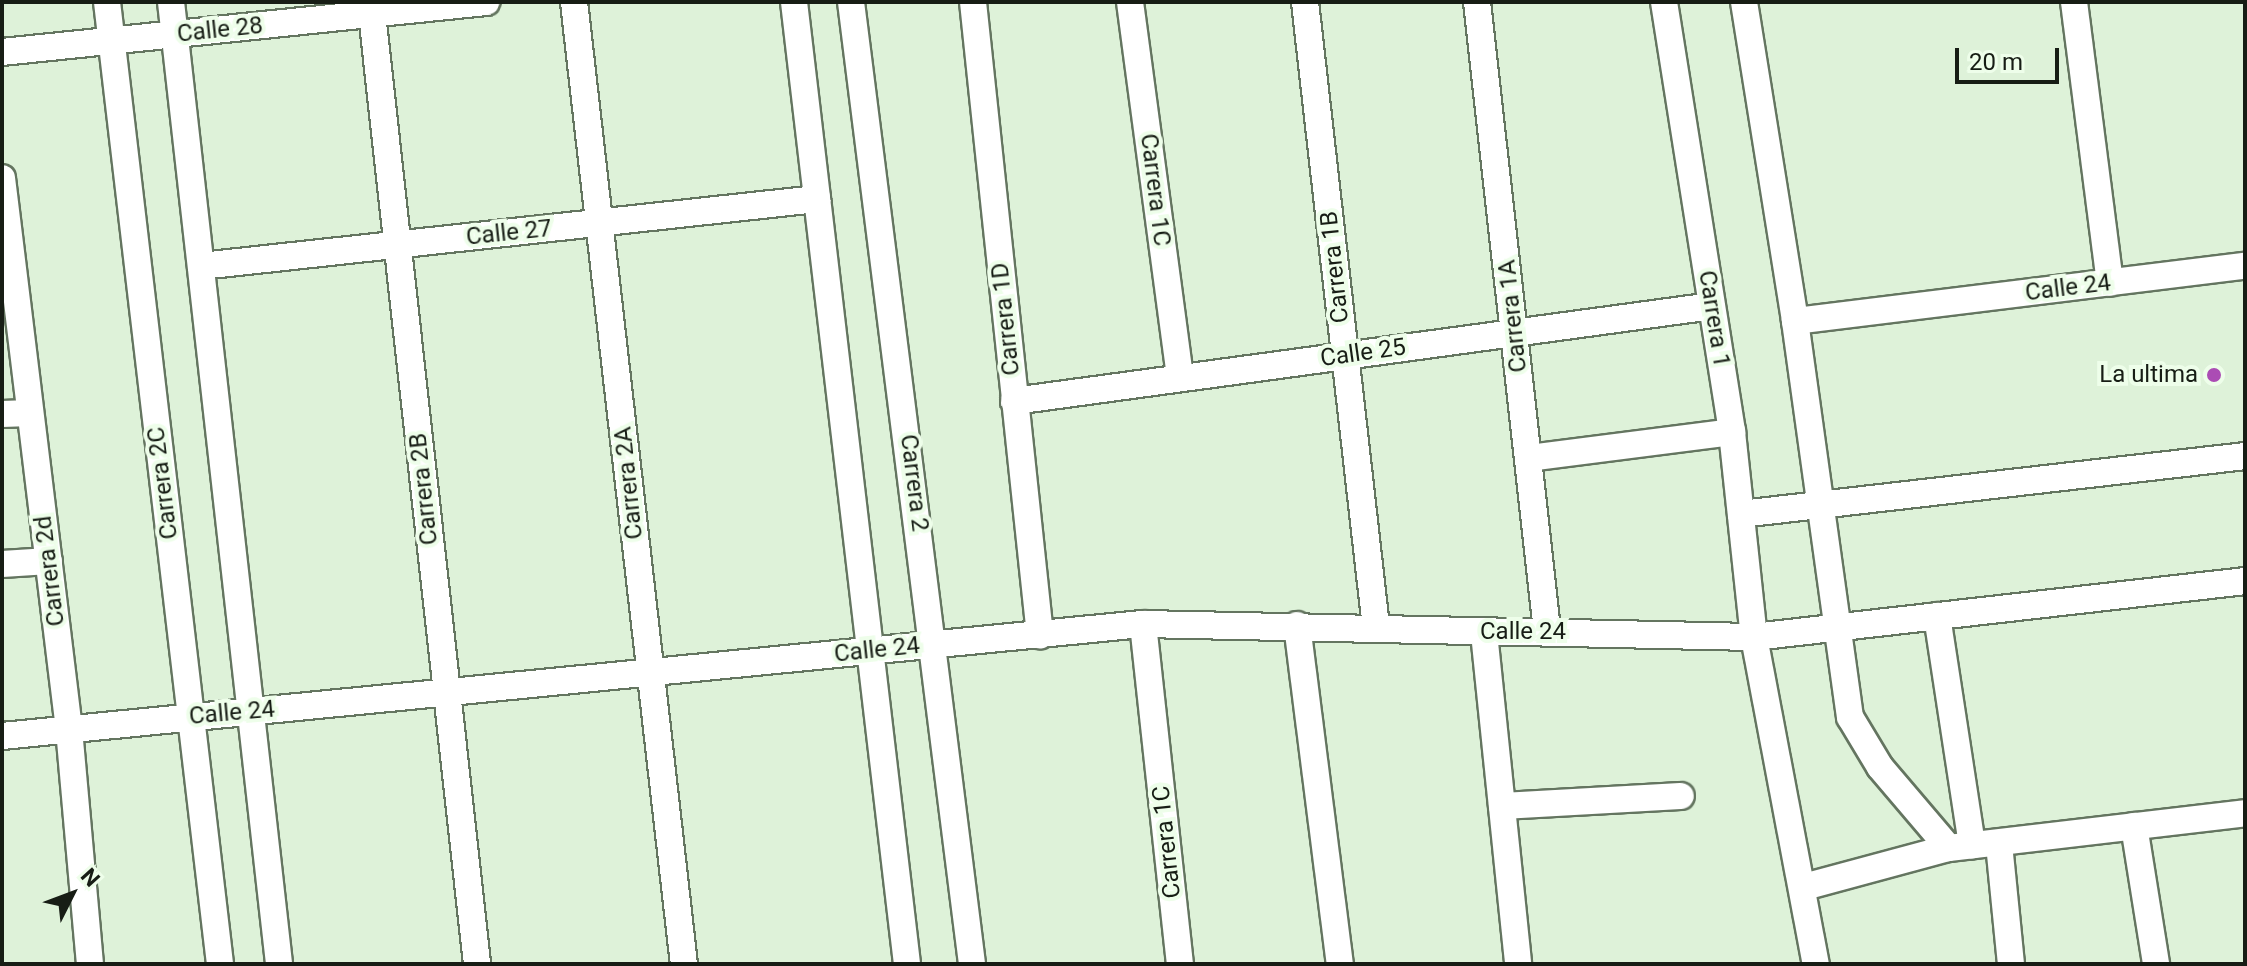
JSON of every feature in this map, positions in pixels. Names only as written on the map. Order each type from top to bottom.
[{"type":"street","name":"Carrera 2C","points":[[107,2],[220,964]]},
{"type":"street","points":[[171,2],[279,964]]},
{"type":"street","name":"Calle 28","points":[[2,52],[486,2]]},
{"type":"street","name":"Carrera 2A","points":[[574,2],[684,964]]},
{"type":"street","points":[[794,2],[907,964]]},
{"type":"street","name":"Carrera 2","points":[[851,2],[935,644],[972,964]]},
{"type":"street","name":"Carrera 1D","points":[[973,2],[1040,635]]},
{"type":"street","name":"Carrera 1C","points":[[1130,2],[1180,378]]},
{"type":"street","name":"Carrera 1B","points":[[1305,2],[1376,627]]},
{"type":"street","name":"Carrera 1A","points":[[1477,2],[1547,630]]},
{"type":"street","name":"Carrera 1","points":[[1664,2],[1732,432],[1754,637],[1804,887],[1816,964]]},
{"type":"street","points":[[1744,2],[1795,321],[1834,627],[1850,717],[1880,767],[1961,847]]},
{"type":"street","points":[[2074,2],[2110,283]]},
{"type":"street","name":"Carrera 2B","points":[[372,14],[399,245],[444,696],[477,964]]},
{"type":"street","name":"Carrera 2d","points":[[2,178],[6,236],[69,729],[90,964]]},
{"type":"street","name":"Calle 27","points":[[201,266],[817,199]]},
{"type":"street","name":"Calle 24","points":[[1795,321],[2245,266]]},
{"type":"street","name":"Calle 25","points":[[1014,401],[1712,306]]},
{"type":"street","points":[[2,414],[30,413]]},
{"type":"street","points":[[1529,458],[1732,432]]},
{"type":"street","points":[[1741,514],[2245,456]]},
{"type":"street","points":[[2,564],[49,561]]},
{"type":"street","points":[[1754,637],[2245,581]]},
{"type":"street","points":[[1937,616],[1961,847]]},
{"type":"street","name":"Calle 24","points":[[2,736],[251,711],[444,696],[650,669],[1143,624],[1376,627],[1484,633],[1547,630],[1754,637]]},
{"type":"street","name":"Carrera 1C","points":[[1143,624],[1180,964]]},
{"type":"street","points":[[1297,625],[1340,964]]},
{"type":"street","points":[[1484,633],[1518,964]]},
{"type":"street","points":[[1502,806],[1681,796]]},
{"type":"street","points":[[1804,887],[1961,847],[2245,813]]},
{"type":"street","points":[[2134,826],[2156,964]]},
{"type":"street","points":[[1999,844],[2011,964]]},
{"type":"place","name":"La ultima","points":[[2214,375]]}]
